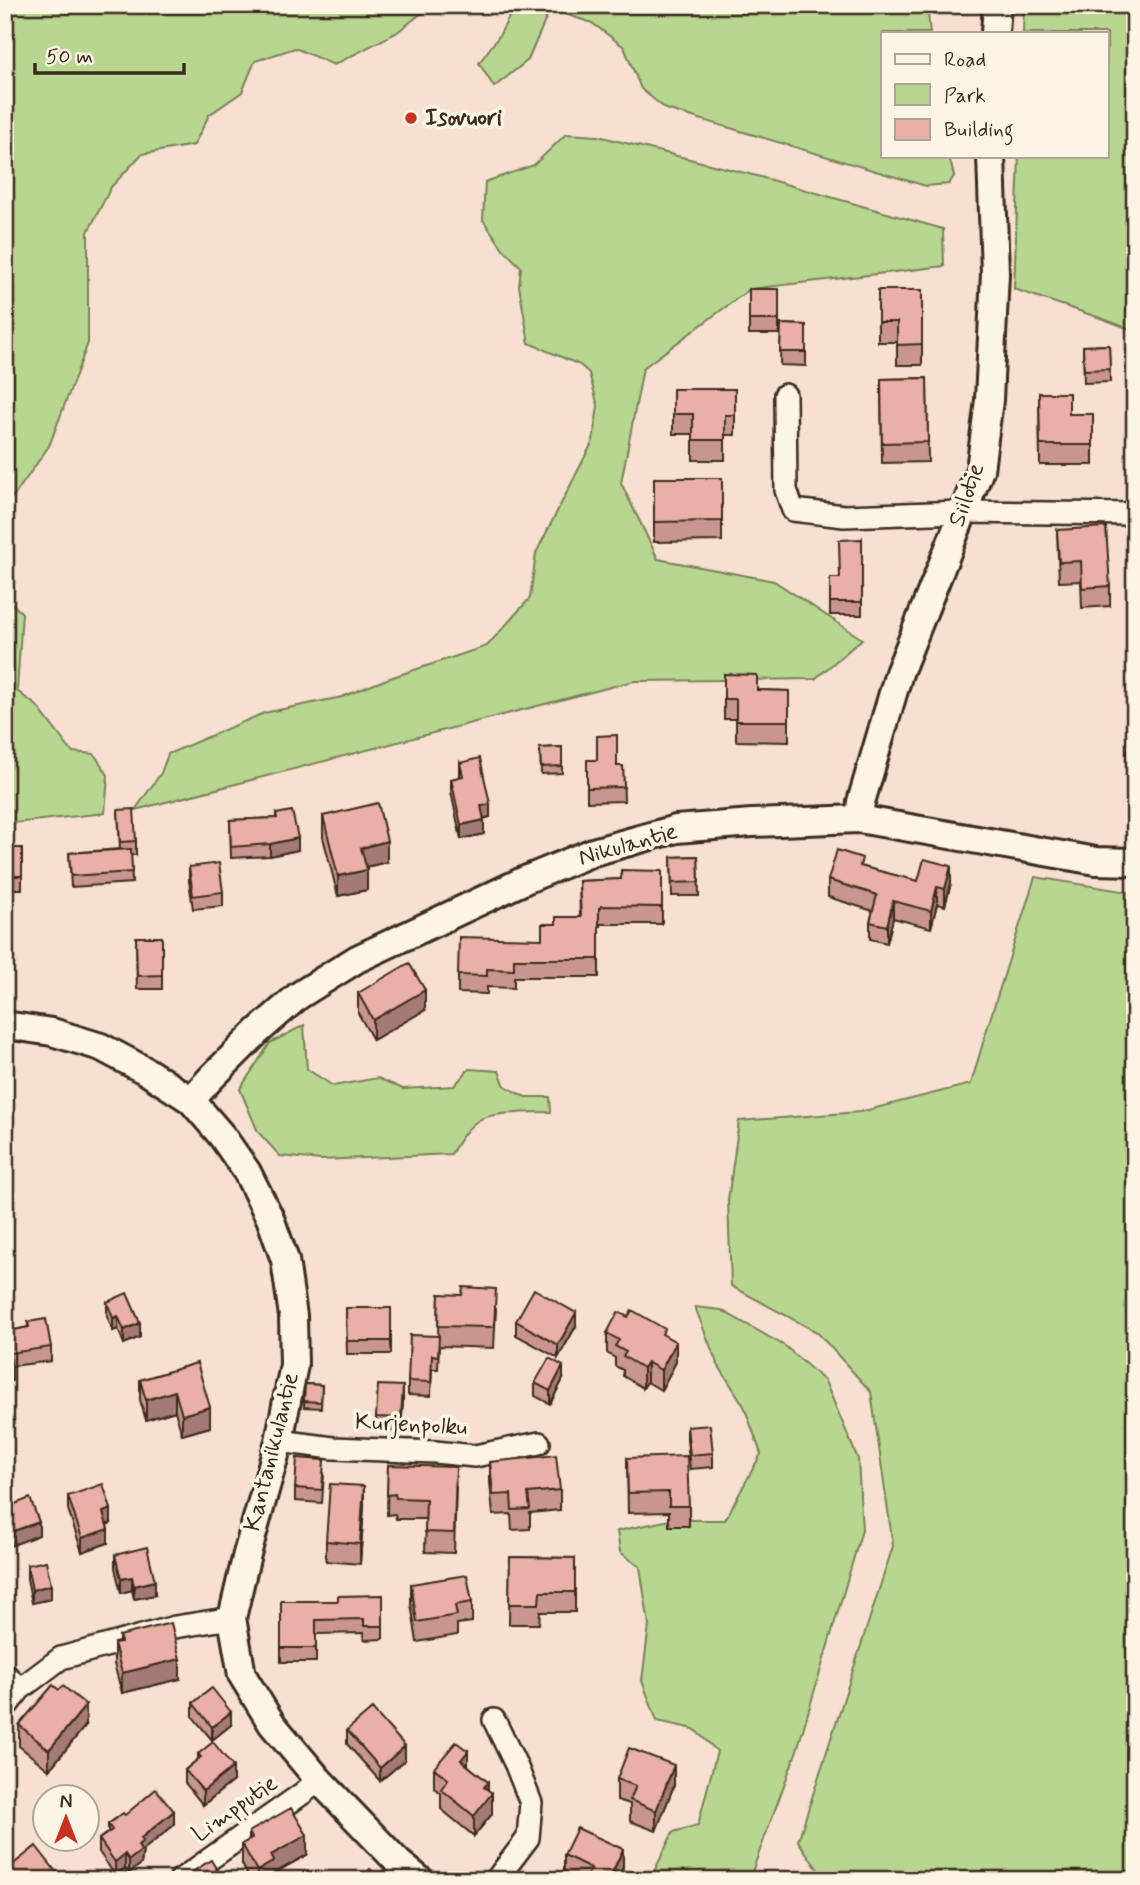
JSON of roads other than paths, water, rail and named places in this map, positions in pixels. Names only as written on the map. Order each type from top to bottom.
[{"type":"street","points":[[995,32],[997,5]]},
{"type":"street","name":"Siilotie","points":[[859,819],[861,802],[899,673],[980,470],[989,400],[995,273],[991,158]]},
{"type":"street","points":[[785,395],[784,473],[793,510],[844,516],[962,512],[1135,514]]},
{"type":"street","name":"Nikulantie","points":[[191,1100],[258,1031],[298,996],[357,960],[536,875],[593,852],[676,829],[752,822],[859,819],[1097,861],[1135,862]]},
{"type":"street","name":"Kantanikulantie","points":[[5,1025],[52,1032],[101,1047],[146,1071],[191,1100],[222,1136],[247,1172],[270,1218],[285,1260],[293,1316],[294,1366],[279,1441],[232,1618],[242,1675],[272,1724],[319,1780],[399,1863],[420,1880]]},
{"type":"street","name":"Kurjenpolku","points":[[279,1441],[333,1448],[475,1456],[539,1443]]},
{"type":"street","points":[[5,1708],[20,1689],[61,1658],[176,1627],[232,1618]]},
{"type":"street","points":[[5,1674],[20,1689]]},
{"type":"street","points":[[494,1720],[531,1803],[528,1839],[496,1880]]},
{"type":"street","name":"Limpputie","points":[[180,1880],[319,1780]]},
{"type":"place","name":"Isovuori","points":[[411,118]]}]
